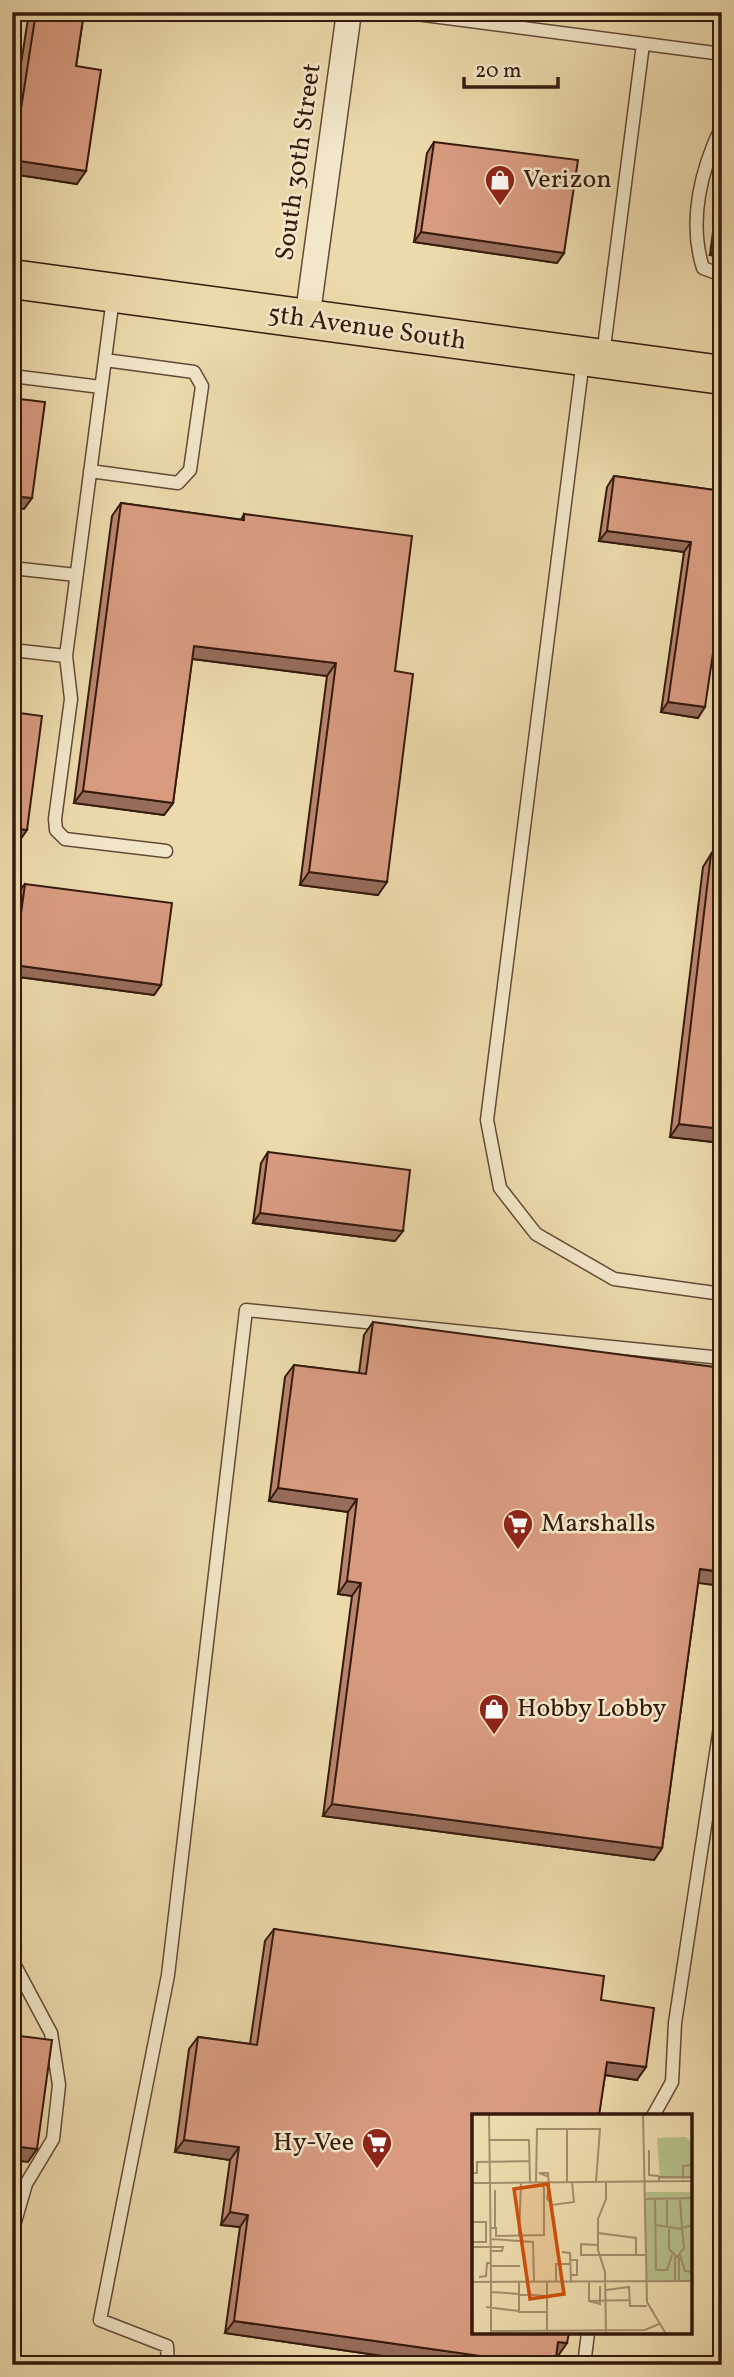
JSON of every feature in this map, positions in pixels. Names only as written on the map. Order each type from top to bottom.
[{"type":"main road","name":"5th Avenue South","points":[[12,279],[722,375]]},
{"type":"street","name":"South 30th Street","points":[[307,320],[349,12]]},
{"type":"lane","points":[[401,12],[722,54]]},
{"type":"lane","points":[[643,44],[593,358],[486,1119],[500,1188],[537,1234],[614,1279],[722,1293]]},
{"type":"lane","points":[[722,126],[709,153],[698,197],[697,252],[703,268],[722,275]]},
{"type":"lane","points":[[114,293],[66,656],[71,699],[55,818],[56,830],[65,839],[166,851]]},
{"type":"lane","points":[[90,471],[177,483],[190,470],[202,386],[194,372],[105,360]]},
{"type":"lane","points":[[12,376],[101,387]]},
{"type":"lane","points":[[12,568],[76,575]]},
{"type":"lane","points":[[12,650],[66,656]]},
{"type":"lane","points":[[168,2365],[167,2346],[100,2320],[168,1975],[246,1310],[722,1358]]},
{"type":"lane","points":[[654,2114],[671,2082],[675,2023],[722,1714]]},
{"type":"lane","points":[[12,1960],[51,2034],[59,2085],[53,2139],[26,2183],[12,2232]]},
{"type":"lane","points":[[583,2365],[588,2335]]},
{"type":"building","points":[[36,12],[84,12],[76,66],[101,70],[86,171],[13,160]]},
{"type":"building","points":[[434,142],[578,160],[564,253],[421,232]]},
{"type":"building","points":[[722,209],[722,245],[717,245]]},
{"type":"building","points":[[12,398],[45,402],[32,498],[12,496]]},
{"type":"building","points":[[614,476],[722,491],[722,593],[705,707],[668,702],[691,542],[607,531]]},
{"type":"building","points":[[121,503],[244,520],[244,514],[412,536],[395,671],[413,674],[387,882],[309,872],[336,663],[194,646],[173,803],[83,791]]},
{"type":"building","points":[[12,712],[42,716],[27,830],[12,828]]},
{"type":"building","points":[[711,854],[722,856],[722,1129],[679,1124]]},
{"type":"building","points":[[25,884],[172,903],[161,985],[14,965]]},
{"type":"building","points":[[268,1152],[410,1170],[403,1231],[260,1213]]},
{"type":"building","points":[[373,1322],[722,1368],[722,1572],[700,1569],[662,1848],[332,1804],[361,1583],[347,1581],[357,1499],[278,1488],[294,1365],[366,1374]]},
{"type":"building","points":[[274,1929],[604,1976],[601,2000],[654,2008],[646,2067],[607,2062],[599,2114],[472,2114],[472,2335],[569,2335],[567,2343],[558,2342],[555,2365],[512,2360],[511,2365],[480,2365],[481,2356],[234,2321],[248,2215],[230,2212],[239,2147],[184,2140],[198,2037],[257,2045]]},
{"type":"building","points":[[12,2035],[52,2040],[37,2149],[12,2146]]},
{"type":"place","name":"Verizon","points":[[500,207]]},
{"type":"place","name":"Marshalls","points":[[518,1551]]},
{"type":"place","name":"Hobby Lobby","points":[[494,1736]]},
{"type":"place","name":"Hy-Vee","points":[[377,2170]]}]
